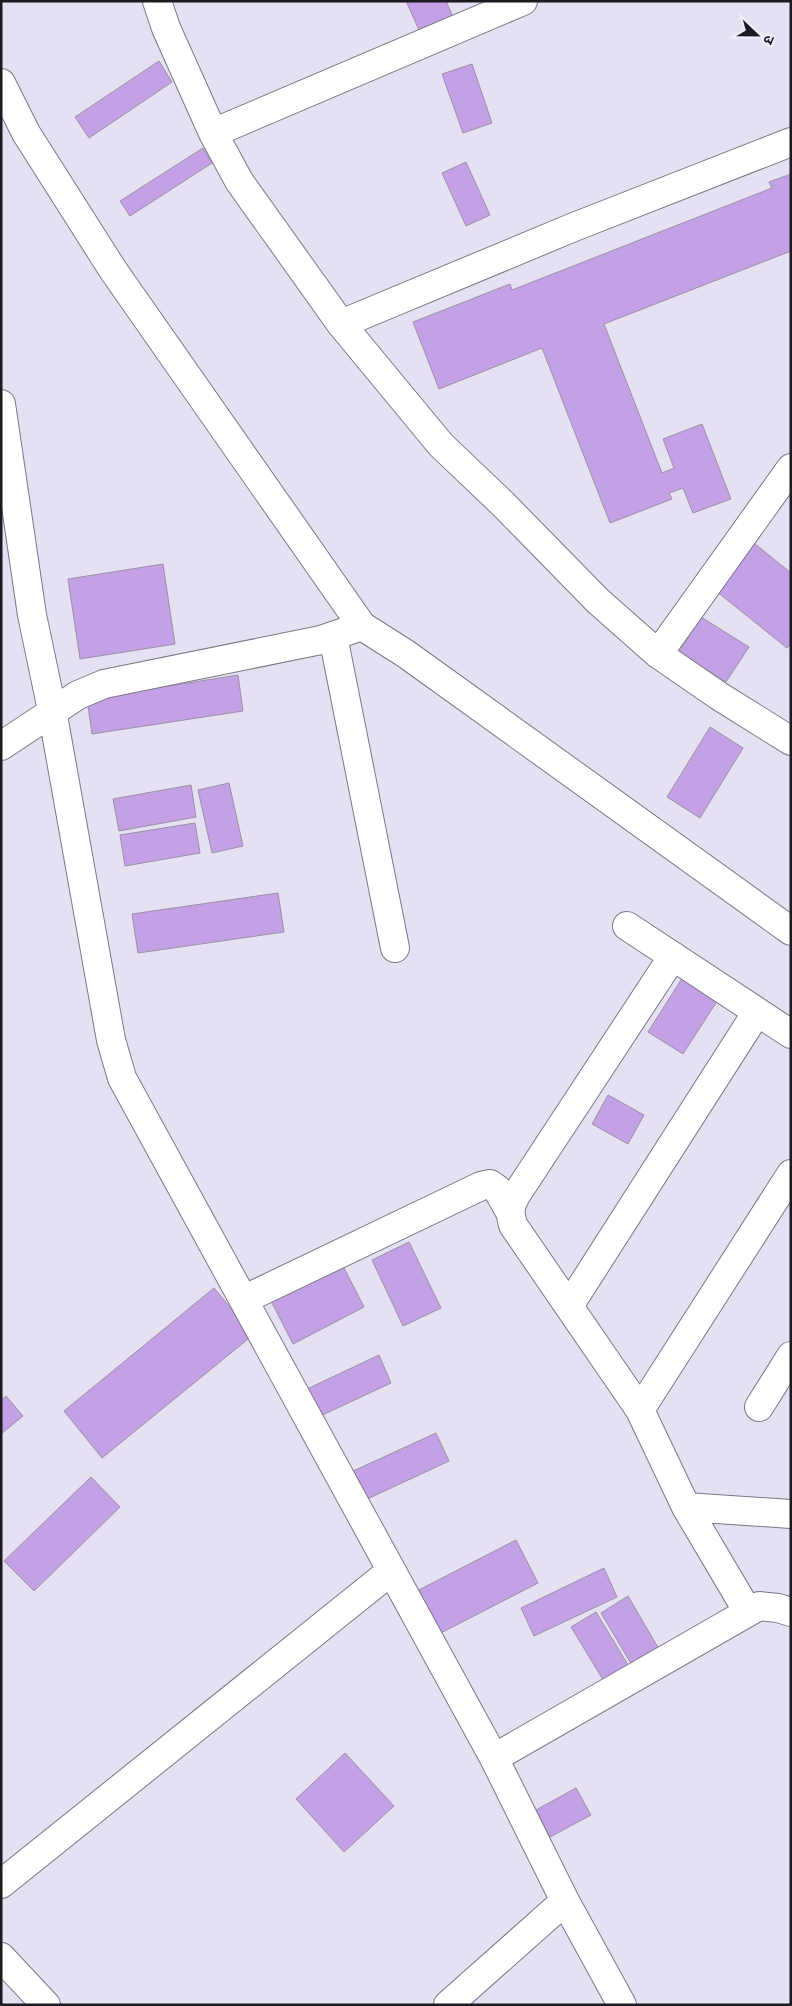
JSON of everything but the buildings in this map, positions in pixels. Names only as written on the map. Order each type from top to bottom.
[{"type":"street","points":[[157,1],[166,28],[213,133],[239,181],[341,324],[441,445],[503,504],[598,601],[658,654],[719,696],[791,741]]},
{"type":"street","points":[[213,133],[523,1]]},
{"type":"street","points":[[1,83],[26,133],[113,270],[362,626],[406,654],[791,931]]},
{"type":"street","points":[[341,324],[574,227],[791,142]]},
{"type":"street","points":[[1,404],[32,615],[52,710],[111,1040],[122,1078],[494,1758],[566,1902],[622,2005]]},
{"type":"street","points":[[658,654],[791,468]]},
{"type":"street","points":[[1,746],[52,710],[78,695],[104,684],[333,636],[362,626]]},
{"type":"street","points":[[333,636],[395,948]]},
{"type":"street","points":[[627,926],[791,1034]]},
{"type":"street","points":[[510,1212],[512,1202],[518,1192],[673,956]]},
{"type":"street","points":[[569,1306],[757,1012]]},
{"type":"street","points":[[640,1410],[791,1174]]},
{"type":"street","points":[[245,1300],[481,1186],[490,1184],[497,1189],[510,1212],[513,1225],[640,1410],[686,1507],[748,1612]]},
{"type":"street","points":[[758,1407],[791,1356]]},
{"type":"street","points":[[686,1507],[791,1514]]},
{"type":"street","points":[[1,1884],[392,1571]]},
{"type":"street","points":[[494,1758],[759,1606],[778,1608],[791,1612]]},
{"type":"street","points":[[448,2005],[566,1902]]},
{"type":"street","points":[[1,1957],[46,2005]]}]
